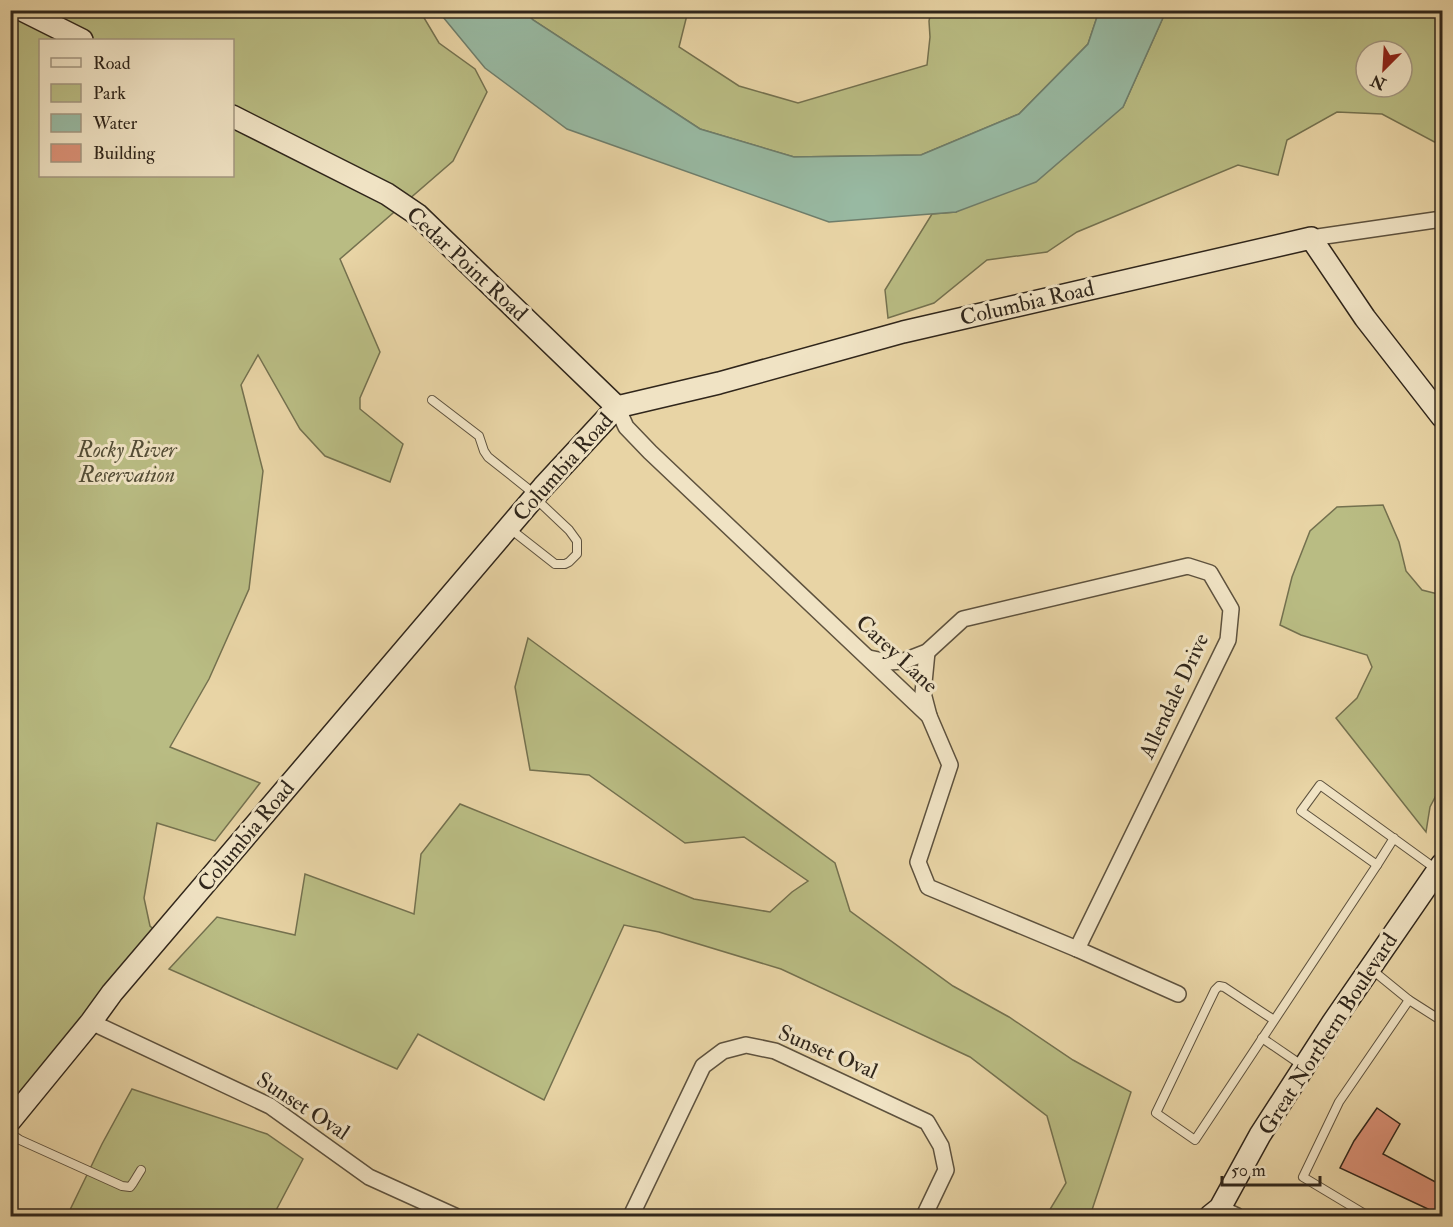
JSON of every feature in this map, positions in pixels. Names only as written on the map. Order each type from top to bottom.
[{"type":"street","points":[[22,10],[54,17],[81,39]]},
{"type":"street","name":"Cedar Point Road","points":[[234,117],[387,194],[418,215],[617,407]]},
{"type":"street","name":"Columbia Road","points":[[10,1121],[112,993],[534,497],[617,407],[903,332],[1311,238],[1443,219]]},
{"type":"street","points":[[1311,238],[1365,318],[1443,417]]},
{"type":"street","name":"Carey Lane","points":[[617,407],[626,427],[650,452],[928,716],[950,765],[918,862],[928,887],[1178,994]]},
{"type":"street","name":"Allendale Drive","points":[[867,658],[888,662],[904,661],[927,652],[963,619],[1188,566],[1210,573],[1231,609],[1228,640],[1077,949]]},
{"type":"street","points":[[927,652],[923,693],[928,716]]},
{"type":"street","name":"Great Northern Boulevard","points":[[1222,1214],[1260,1135],[1304,1066],[1440,867]]},
{"type":"street","name":"Sunset Oval","points":[[91,1022],[270,1106],[369,1177],[455,1216]]},
{"type":"street","name":"Sunset Oval","points":[[631,1216],[703,1066],[723,1051],[746,1045],[775,1051],[927,1122],[941,1146],[946,1170],[924,1216]]},
{"type":"lane","points":[[432,400],[478,436],[488,457],[527,488],[575,536],[578,549],[574,558],[565,564],[555,564],[508,528]]},
{"type":"lane","points":[[1377,865],[1301,811],[1320,785],[1440,867]]},
{"type":"lane","points":[[1274,1020],[1219,986],[1215,990],[1156,1113],[1195,1140],[1395,838]]},
{"type":"lane","points":[[1370,968],[1408,1000],[1443,1021]]},
{"type":"lane","points":[[1368,1216],[1302,1177],[1339,1102],[1408,1000]]},
{"type":"lane","points":[[1262,1038],[1304,1066]]},
{"type":"lane","points":[[10,1133],[20,1140],[122,1186],[130,1187],[141,1170]]},
{"type":"green space","name":"Rocky River Reservation","points":[[11,11],[420,11],[439,43],[475,69],[487,92],[453,161],[340,259],[380,352],[360,398],[360,409],[403,444],[390,482],[325,456],[300,429],[258,355],[241,385],[263,471],[249,589],[209,679],[170,747],[260,783],[215,841],[157,823],[144,898],[150,926],[160,935],[11,1115]]},
{"type":"green space","points":[[524,11],[688,11],[679,47],[739,86],[798,103],[927,65],[931,11],[1099,11],[1088,44],[1019,114],[921,155],[794,157],[700,129],[533,20]]},
{"type":"green space","points":[[1166,11],[1442,11],[1442,146],[1382,114],[1337,112],[1287,140],[1278,175],[1238,165],[1077,232],[1047,252],[987,260],[934,303],[888,318],[885,290],[932,214],[956,212],[1123,107]]},
{"type":"green space","points":[[1383,505],[1399,542],[1406,571],[1422,590],[1442,595],[1442,784],[1430,807],[1426,832],[1336,718],[1357,698],[1372,667],[1367,655],[1301,635],[1280,625],[1292,577],[1310,531],[1337,507]]},
{"type":"green space","points":[[528,638],[835,863],[850,911],[953,986],[1009,1017],[1073,1060],[1131,1092],[1090,1216],[1046,1216],[1066,1183],[1047,1116],[970,1057],[781,969],[659,932],[624,925],[544,1100],[418,1034],[397,1069],[169,969],[217,917],[295,935],[305,874],[414,914],[421,854],[460,804],[694,899],[770,912],[808,881],[744,837],[685,843],[589,775],[530,770],[515,687]]},
{"type":"green space","points":[[132,1089],[267,1134],[303,1159],[273,1216],[67,1216]]},
{"type":"water","points":[[438,11],[524,11],[533,20],[700,129],[794,157],[921,155],[1019,114],[1088,44],[1099,11],[1166,11],[1123,107],[1036,182],[956,212],[829,222],[567,129],[485,68]]},
{"type":"building","points":[[1377,1108],[1400,1124],[1383,1154],[1443,1186],[1443,1216],[1340,1168],[1354,1141]]}]
